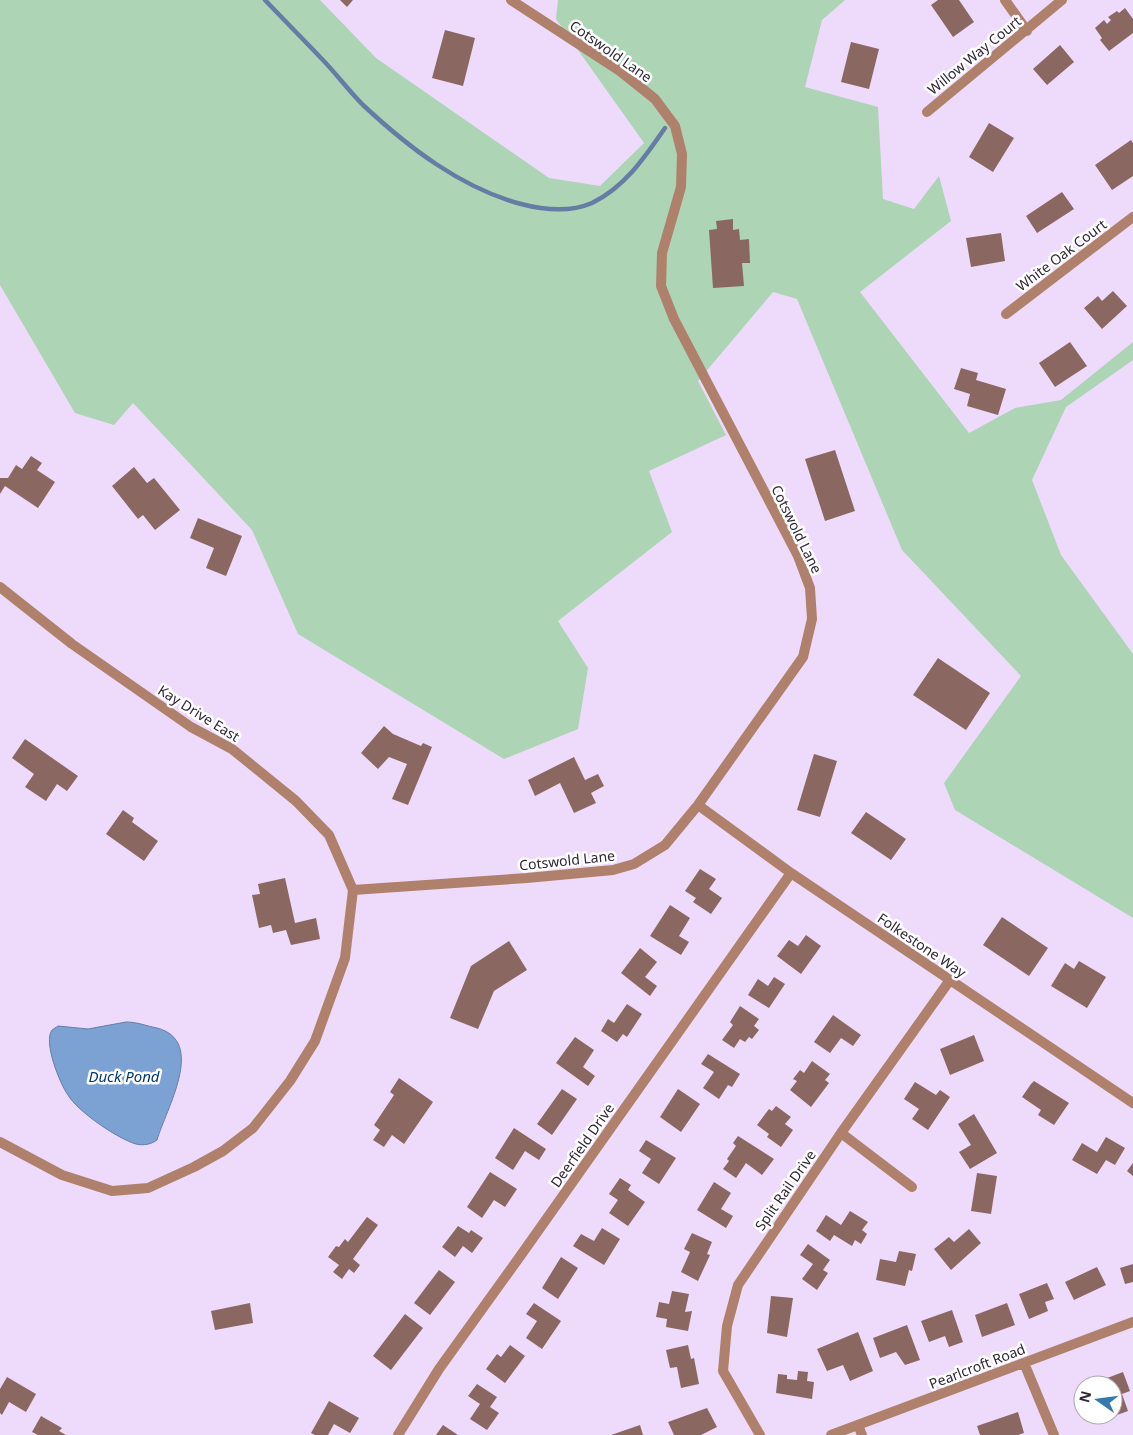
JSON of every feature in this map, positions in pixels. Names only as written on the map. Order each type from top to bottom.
[{"type":"street","name":"Cotswold Lane","points":[[353,890],[518,879],[613,870],[634,864],[665,845],[698,805],[803,656],[812,619],[810,588],[798,556],[674,319],[661,286],[662,253],[681,187],[682,154],[675,126],[656,99],[620,71],[511,0]]},
{"type":"street","points":[[1005,0],[1027,30]]},
{"type":"street","name":"Willow Way Court","points":[[927,112],[1062,0]]},
{"type":"street","name":"White Oak Court","points":[[1006,314],[1133,217]]},
{"type":"street","name":"Kay Drive East","points":[[0,587],[72,644],[191,727],[232,749],[296,801],[330,835],[353,890]]},
{"type":"street","name":"Folkestone Way","points":[[698,805],[791,873],[1133,1103]]},
{"type":"street","name":"Deerfield Drive","points":[[398,1435],[439,1369],[791,873]]},
{"type":"street","points":[[0,1142],[62,1175],[112,1191],[148,1188],[194,1167],[223,1151],[253,1128],[290,1081],[315,1041],[345,958],[353,890]]},
{"type":"street","name":"Split Rail Drive","points":[[760,1435],[723,1371],[727,1326],[738,1285],[760,1249],[950,980]]},
{"type":"street","points":[[841,1133],[912,1187]]},
{"type":"street","name":"Pearlcroft Road","points":[[830,1435],[860,1430],[1024,1363],[1133,1322]]},
{"type":"street","points":[[1024,1363],[1054,1435]]},
{"type":"green space","points":[[0,0],[320,0],[376,58],[549,178],[600,186],[644,143],[556,19],[558,0],[845,0],[822,20],[805,87],[878,107],[883,199],[914,209],[939,176],[951,221],[860,292],[969,433],[1015,408],[1061,400],[1133,342],[1133,360],[1066,407],[1032,480],[1061,555],[1133,654],[1133,918],[955,810],[944,783],[1021,676],[902,550],[797,299],[773,292],[698,381],[726,435],[649,471],[672,532],[558,621],[588,668],[578,729],[504,759],[298,634],[252,530],[133,403],[114,425],[75,413],[0,285]]},
{"type":"water","name":"Duck Pond","points":[[126,1022],[157,1028],[172,1035],[179,1047],[181,1061],[174,1094],[157,1140],[153,1143],[142,1145],[119,1136],[99,1124],[80,1109],[65,1090],[51,1053],[50,1036],[52,1030],[58,1026],[88,1029]]},
{"type":"building","points":[[340,0],[353,0],[347,7]]},
{"type":"building","points":[[938,0],[959,0],[974,22],[953,37],[931,5]]},
{"type":"building","points":[[1125,8],[1133,19],[1133,33],[1109,51],[1100,40],[1102,38],[1095,28],[1104,20],[1107,24],[1111,20],[1108,17],[1117,11],[1119,13]]},
{"type":"building","points":[[445,30],[475,38],[463,86],[432,78]]},
{"type":"building","points":[[851,42],[879,49],[869,89],[841,82]]},
{"type":"building","points":[[1060,45],[1074,62],[1047,85],[1033,69]]},
{"type":"building","points":[[989,123],[1014,138],[993,172],[969,157]]},
{"type":"building","points":[[1131,140],[1133,143],[1133,176],[1112,190],[1095,165]]},
{"type":"building","points":[[1062,192],[1074,209],[1037,233],[1026,216]]},
{"type":"building","points":[[733,219],[733,230],[739,229],[740,240],[749,239],[750,263],[742,263],[744,286],[713,288],[709,230],[717,229],[716,221]]},
{"type":"building","points":[[1001,233],[1005,261],[971,267],[966,238]]},
{"type":"building","points":[[1113,291],[1127,306],[1102,329],[1084,308],[1098,296],[1102,301]]},
{"type":"building","points":[[1070,342],[1087,366],[1055,387],[1039,363]]},
{"type":"building","points":[[961,368],[978,373],[976,380],[1006,389],[998,415],[967,406],[970,394],[954,389]]},
{"type":"building","points":[[835,450],[855,511],[825,521],[805,459]]},
{"type":"building","points":[[31,456],[42,463],[37,470],[55,482],[38,508],[5,486],[0,494],[0,478],[8,478],[16,465],[22,469]]},
{"type":"building","points":[[134,467],[147,483],[154,478],[180,510],[155,530],[143,515],[138,519],[112,486]]},
{"type":"building","points":[[198,518],[242,536],[226,576],[206,568],[214,548],[190,538]]},
{"type":"building","points":[[938,658],[990,693],[966,730],[913,695]]},
{"type":"building","points":[[384,726],[393,734],[421,746],[423,743],[432,747],[408,805],[392,799],[407,764],[389,757],[378,769],[361,753]]},
{"type":"building","points":[[25,739],[78,776],[67,791],[57,784],[46,801],[25,787],[34,774],[12,758]]},
{"type":"building","points":[[814,754],[837,761],[820,817],[797,810]]},
{"type":"building","points":[[574,757],[585,780],[598,774],[604,786],[591,793],[596,803],[574,813],[560,783],[535,796],[528,780]]},
{"type":"building","points":[[123,810],[134,818],[132,822],[158,841],[144,861],[106,834]]},
{"type":"building","points":[[866,812],[906,839],[891,860],[851,833]]},
{"type":"building","points":[[700,869],[716,879],[709,889],[722,898],[711,914],[693,902],[696,898],[685,891]]},
{"type":"building","points":[[285,878],[295,923],[316,918],[320,939],[291,945],[286,930],[273,933],[271,925],[259,928],[252,895],[260,894],[258,884]]},
{"type":"building","points":[[670,905],[690,918],[679,936],[689,942],[681,955],[650,936]]},
{"type":"building","points":[[1002,917],[1048,948],[1029,976],[983,945]]},
{"type":"building","points":[[806,935],[821,946],[801,974],[777,956],[789,940],[798,946]]},
{"type":"building","points":[[509,941],[527,970],[494,991],[478,1029],[450,1018],[471,966]]},
{"type":"building","points":[[640,948],[657,962],[645,977],[657,986],[650,996],[621,973]]},
{"type":"building","points":[[1079,961],[1106,977],[1087,1008],[1051,986],[1065,963],[1074,969]]},
{"type":"building","points":[[774,977],[785,984],[769,1008],[748,995],[758,979],[768,986]]},
{"type":"building","points":[[627,1004],[642,1014],[627,1037],[623,1034],[617,1042],[601,1031],[608,1019],[614,1023]]},
{"type":"building","points":[[740,1006],[759,1019],[754,1026],[759,1030],[752,1039],[749,1037],[745,1042],[740,1039],[734,1048],[722,1040],[733,1025],[730,1022]]},
{"type":"building","points":[[833,1015],[861,1035],[853,1046],[841,1038],[830,1053],[814,1042]]},
{"type":"building","points":[[974,1035],[984,1061],[950,1075],[940,1049]]},
{"type":"building","points":[[575,1037],[594,1050],[583,1067],[595,1076],[588,1086],[556,1063]]},
{"type":"building","points":[[708,1054],[740,1074],[732,1087],[728,1085],[719,1099],[703,1088],[714,1072],[701,1064]]},
{"type":"building","points":[[812,1061],[830,1074],[825,1080],[829,1083],[811,1107],[790,1090],[797,1081],[793,1079],[800,1070],[804,1073]]},
{"type":"building","points":[[399,1078],[433,1102],[404,1144],[392,1135],[384,1147],[373,1140],[380,1130],[374,1125],[394,1095],[390,1092]]},
{"type":"building","points":[[1034,1081],[1069,1103],[1054,1125],[1038,1115],[1041,1110],[1022,1097]]},
{"type":"building","points":[[915,1082],[936,1095],[940,1090],[950,1097],[928,1130],[912,1119],[919,1109],[904,1099]]},
{"type":"building","points":[[562,1089],[577,1099],[552,1135],[537,1124]]},
{"type":"building","points":[[678,1089],[700,1104],[681,1132],[660,1117]]},
{"type":"building","points":[[776,1106],[791,1117],[785,1124],[793,1130],[781,1147],[767,1137],[769,1134],[757,1125],[769,1109],[772,1111]]},
{"type":"building","points":[[974,1114],[997,1153],[970,1169],[959,1152],[971,1145],[958,1124]]},
{"type":"building","points":[[514,1128],[546,1149],[539,1160],[525,1151],[513,1170],[495,1158]]},
{"type":"building","points":[[738,1136],[774,1159],[762,1175],[746,1163],[736,1178],[723,1169],[736,1146],[733,1143]]},
{"type":"building","points":[[1106,1137],[1125,1148],[1115,1165],[1106,1160],[1097,1174],[1072,1160],[1082,1143],[1097,1152]]},
{"type":"building","points":[[646,1140],[676,1158],[659,1184],[642,1173],[651,1159],[639,1151]]},
{"type":"building","points":[[1133,1163],[1133,1176],[1127,1171]]},
{"type":"building","points":[[490,1172],[517,1189],[505,1207],[494,1200],[482,1218],[467,1207]]},
{"type":"building","points":[[977,1173],[997,1176],[991,1214],[971,1211]]},
{"type":"building","points":[[620,1178],[631,1185],[628,1190],[645,1202],[628,1226],[609,1213],[618,1200],[609,1194]]},
{"type":"building","points":[[714,1182],[731,1193],[721,1209],[733,1216],[726,1228],[697,1210]]},
{"type":"building","points":[[850,1211],[868,1222],[862,1230],[867,1234],[861,1244],[855,1240],[852,1246],[834,1235],[830,1241],[816,1231],[826,1215],[841,1225]]},
{"type":"building","points":[[367,1217],[378,1225],[353,1259],[360,1265],[354,1273],[349,1269],[342,1279],[333,1272],[339,1265],[328,1257],[336,1246],[339,1247],[345,1239],[348,1242]]},
{"type":"building","points":[[458,1226],[469,1233],[471,1230],[483,1238],[472,1253],[463,1246],[455,1257],[442,1247]]},
{"type":"building","points":[[602,1228],[620,1239],[604,1265],[573,1246],[581,1234],[594,1241]]},
{"type":"building","points":[[969,1229],[981,1243],[951,1270],[934,1249],[949,1237],[954,1242]]},
{"type":"building","points":[[692,1233],[712,1242],[707,1254],[710,1255],[698,1281],[681,1272],[690,1252],[684,1249]]},
{"type":"building","points":[[808,1244],[830,1260],[823,1270],[828,1273],[817,1290],[802,1279],[813,1264],[800,1255]]},
{"type":"building","points":[[899,1251],[916,1254],[912,1271],[909,1270],[905,1286],[876,1280],[880,1259],[896,1262]]},
{"type":"building","points":[[561,1257],[578,1268],[558,1299],[542,1288]]},
{"type":"building","points":[[1133,1264],[1133,1282],[1125,1284],[1120,1268]]},
{"type":"building","points":[[1097,1267],[1106,1285],[1074,1300],[1065,1282]]},
{"type":"building","points":[[439,1270],[455,1282],[430,1315],[414,1303]]},
{"type":"building","points":[[1047,1283],[1054,1299],[1045,1302],[1048,1311],[1029,1319],[1019,1294]]},
{"type":"building","points":[[672,1291],[689,1294],[685,1312],[692,1311],[688,1331],[666,1327],[667,1319],[656,1317],[659,1302],[669,1304]]},
{"type":"building","points":[[771,1296],[793,1298],[787,1337],[767,1333]]},
{"type":"building","points":[[250,1303],[253,1323],[215,1330],[211,1311]]},
{"type":"building","points":[[534,1303],[561,1321],[542,1349],[526,1338],[537,1321],[526,1314]]},
{"type":"building","points":[[1007,1303],[1015,1325],[982,1337],[975,1315]]},
{"type":"building","points":[[952,1310],[963,1342],[949,1347],[945,1336],[929,1342],[921,1321]]},
{"type":"building","points":[[405,1314],[423,1328],[391,1370],[373,1356]]},
{"type":"building","points":[[907,1325],[920,1360],[905,1365],[896,1352],[880,1358],[873,1338]]},
{"type":"building","points":[[858,1332],[873,1371],[850,1381],[843,1365],[827,1371],[817,1349]]},
{"type":"building","points":[[510,1345],[525,1356],[505,1383],[486,1369],[497,1354],[501,1357]]},
{"type":"building","points":[[688,1345],[691,1359],[694,1358],[699,1384],[681,1388],[677,1367],[670,1368],[666,1350]]},
{"type":"building","points":[[798,1371],[808,1372],[807,1381],[814,1382],[812,1399],[776,1393],[778,1374],[787,1375],[787,1379],[797,1380]]},
{"type":"building","points":[[1123,1372],[1130,1391],[1123,1394],[1123,1375],[1115,1375]]},
{"type":"building","points":[[7,1377],[36,1394],[26,1412],[9,1402],[2,1415],[0,1413],[0,1389]]},
{"type":"building","points":[[477,1384],[497,1397],[490,1407],[499,1413],[487,1430],[470,1419],[480,1404],[468,1396]]},
{"type":"building","points":[[1123,1397],[1128,1411],[1123,1413]]},
{"type":"building","points":[[329,1401],[359,1418],[350,1433],[334,1424],[328,1435],[315,1435],[311,1433]]},
{"type":"building","points":[[707,1408],[717,1427],[701,1435],[674,1435],[668,1422]]},
{"type":"building","points":[[1018,1412],[1024,1433],[1018,1435],[980,1435],[977,1426]]},
{"type":"building","points":[[41,1416],[62,1428],[59,1431],[66,1435],[38,1435],[32,1432]]},
{"type":"building","points":[[443,1425],[458,1435],[436,1435]]},
{"type":"building","points":[[640,1425],[643,1435],[611,1435]]},
{"type":"waterway","points":[[265,0],[380,121],[436,164],[477,188],[499,197],[521,204],[556,210],[592,203],[615,189],[624,180],[642,160],[665,128]]}]
